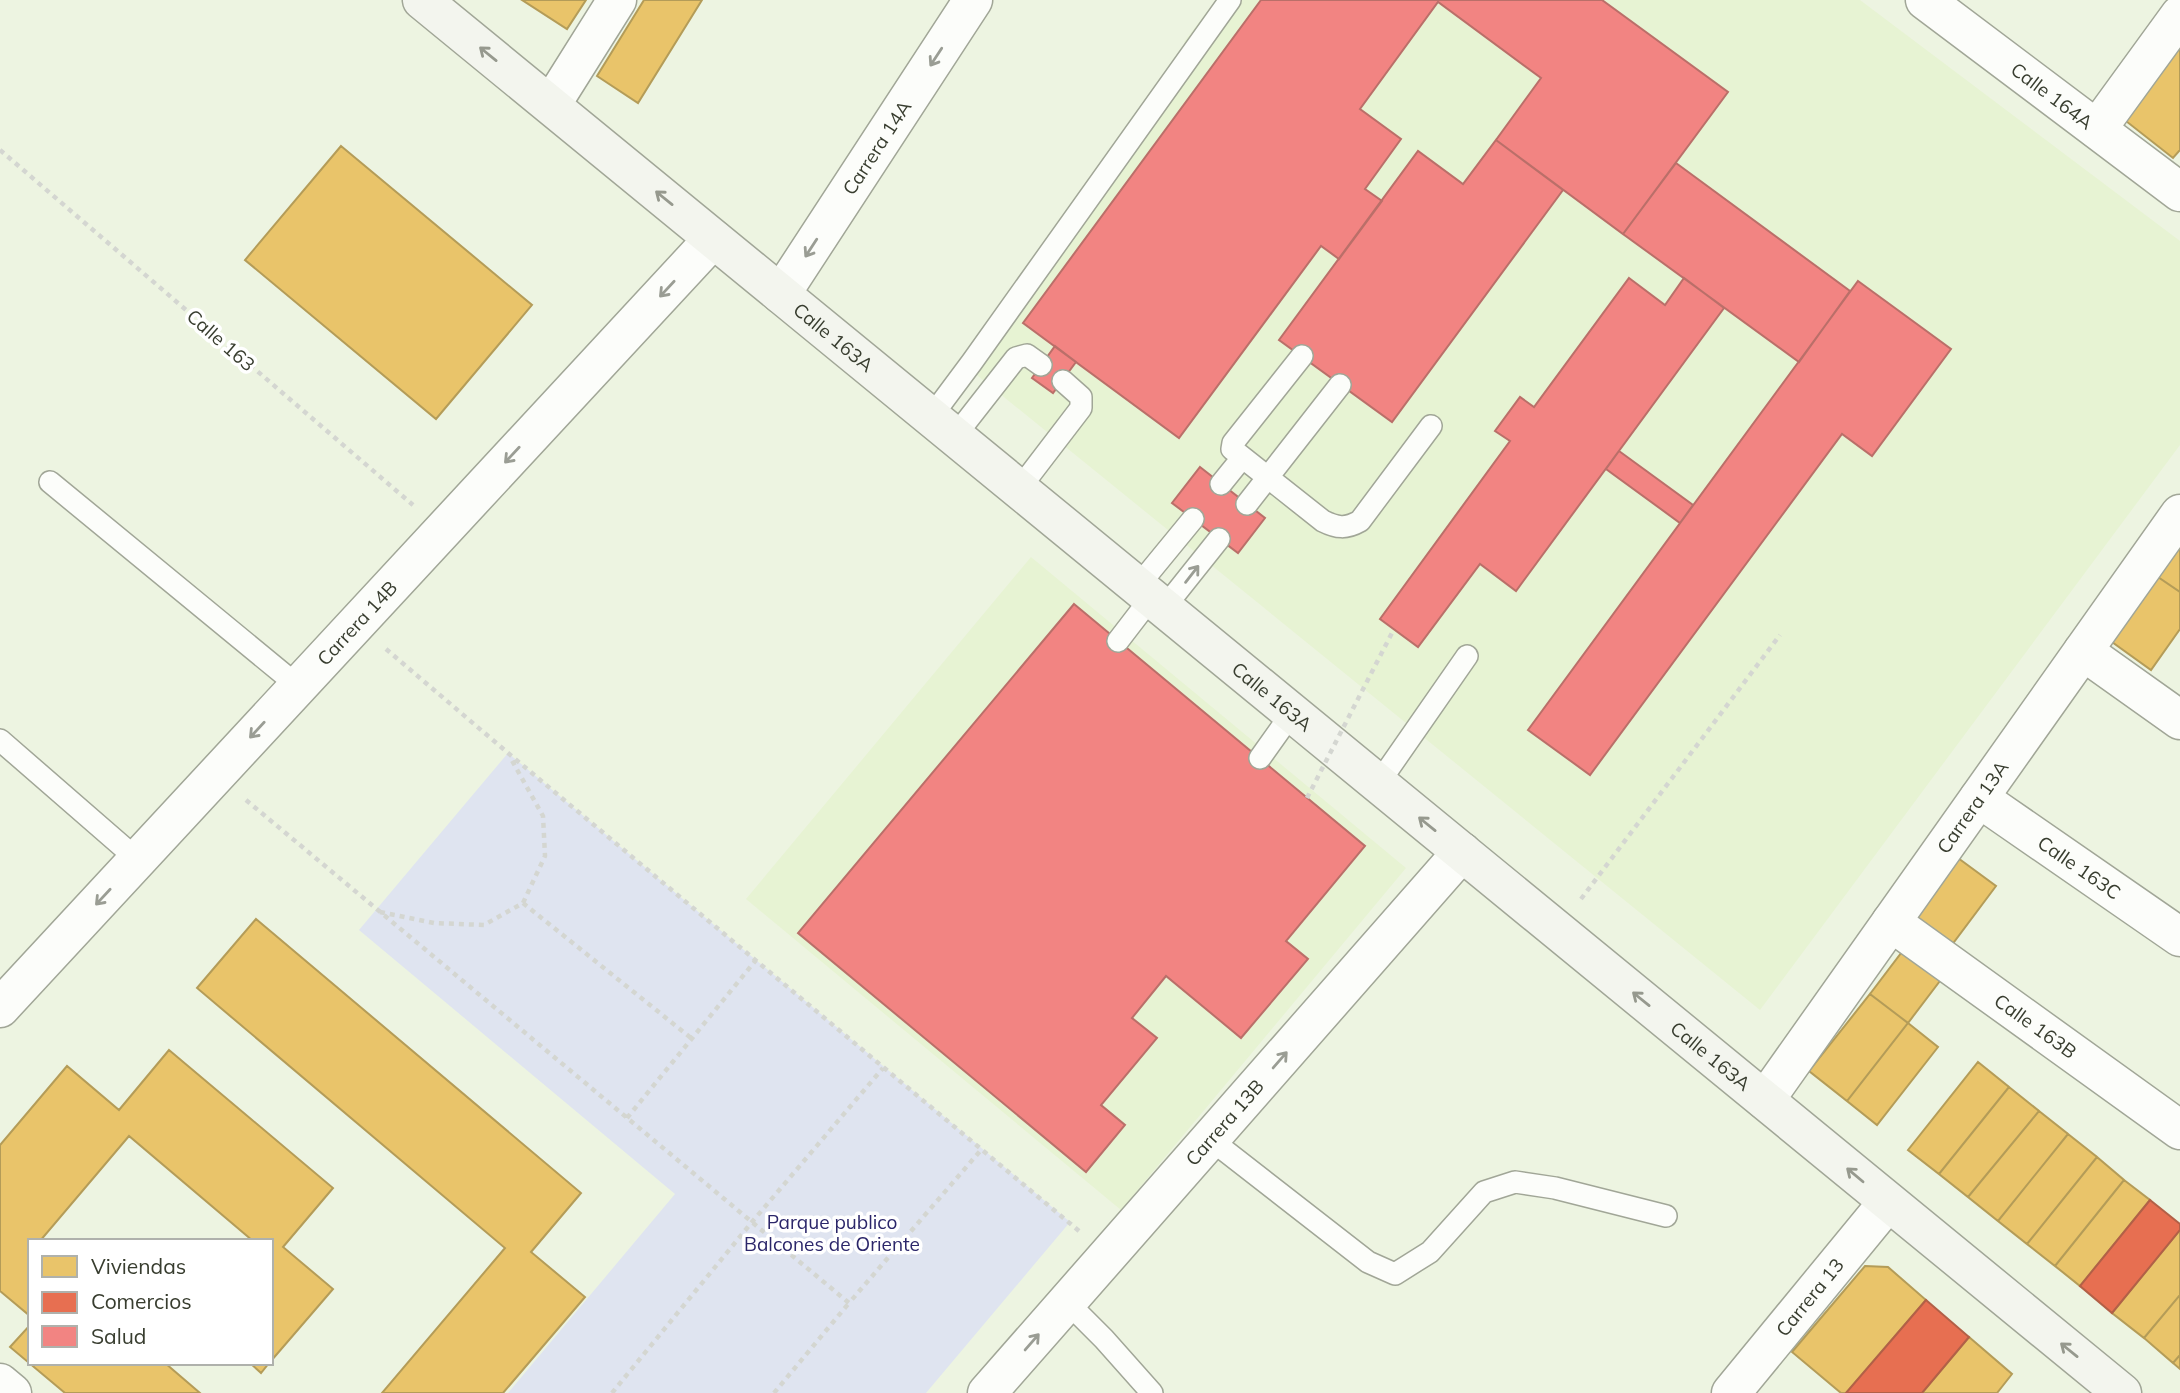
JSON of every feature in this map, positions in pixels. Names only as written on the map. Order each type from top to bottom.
[{"type":"main road","name":"Calle 163A","points":[[422,0],[2122,1393]]},
{"type":"street","points":[[551,105],[617,0]]},
{"type":"street","name":"Carrera 14A","points":[[781,295],[973,0]]},
{"type":"street","name":"Calle 164A","points":[[1924,0],[2180,192]]},
{"type":"street","points":[[2097,129],[2180,15]]},
{"type":"street","name":"Carrera 14B","points":[[0,1008],[713,239]]},
{"type":"street","name":"Carrera 13A","points":[[1765,1100],[2180,514]]},
{"type":"street","points":[[2083,651],[2180,720]]},
{"type":"street","name":"Calle 163C","points":[[1979,797],[2180,937]]},
{"type":"street","name":"Carrera 13B","points":[[987,1393],[1462,852]]},
{"type":"street","name":"Calle 163B","points":[[1891,922],[2180,1130]]},
{"type":"street","name":"Carrera 13","points":[[1731,1393],[1888,1202]]},
{"type":"street","points":[[0,1383],[12,1393]]},
{"type":"lane","points":[[943,426],[972,362],[1230,0]]},
{"type":"lane","points":[[943,426],[1016,358],[1027,355],[1041,365]]},
{"type":"lane","points":[[1302,356],[1233,443],[1232,449],[1332,526],[1343,528],[1360,521],[1431,426]]},
{"type":"lane","points":[[1019,489],[1081,408],[1082,397],[1063,381]]},
{"type":"lane","points":[[1247,504],[1340,385]]},
{"type":"lane","points":[[1221,484],[1242,458]]},
{"type":"lane","points":[[50,482],[298,687]]},
{"type":"lane","points":[[1118,641],[1151,598],[1193,519]]},
{"type":"lane","points":[[1151,598],[1219,539]]},
{"type":"lane","points":[[1378,784],[1467,656]]},
{"type":"lane","points":[[1260,758],[1292,713]]},
{"type":"lane","points":[[0,740],[138,860]]},
{"type":"lane","points":[[1210,1139],[1368,1262],[1395,1273],[1430,1252],[1484,1192],[1515,1182],[1555,1188],[1666,1216]]},
{"type":"lane","points":[[1067,1302],[1152,1393]]},
{"type":"path","name":"Calle 163","points":[[0,150],[442,530]]},
{"type":"path","points":[[356,623],[1109,1255]]},
{"type":"path","points":[[1307,798],[1394,629]]},
{"type":"path","points":[[1558,931],[1780,635]]},
{"type":"path","points":[[378,911],[433,923],[484,925],[523,903],[545,856],[543,816],[508,753]]},
{"type":"path","points":[[216,775],[849,1303]]},
{"type":"path","points":[[523,903],[691,1038]]},
{"type":"path","points":[[627,1118],[756,960]]},
{"type":"path","points":[[612,1393],[883,1068]]},
{"type":"path","points":[[774,1393],[981,1150]]},
{"type":"shaded area","points":[[1216,0],[1860,0],[2180,241],[2180,445],[1760,1010],[962,363],[1197,53],[1184,42]]},
{"type":"shaded area","points":[[1031,557],[1406,868],[1121,1210],[746,899]]},
{"type":"green space","name":"Parque publico Balcones de Oriente","points":[[508,753],[1070,1222],[926,1393],[508,1393],[675,1194],[359,930]]},
{"type":"building: Viviendas","points":[[522,0],[586,0],[567,29]]},
{"type":"building: Viviendas","points":[[644,0],[702,0],[638,103],[597,76]]},
{"type":"building: Viviendas","points":[[2180,47],[2180,150],[2173,158],[2117,114]]},
{"type":"building: Viviendas","points":[[341,146],[532,305],[436,419],[245,260]]},
{"type":"building: Viviendas","points":[[2180,547],[2180,592],[2158,577]]},
{"type":"building: Viviendas","points":[[2158,577],[2180,592],[2180,629],[2151,670],[2112,642]]},
{"type":"building: Viviendas","points":[[1958,858],[1996,886],[1948,950],[1910,922]]},
{"type":"building: Viviendas","points":[[256,919],[581,1193],[531,1252],[585,1297],[503,1393],[382,1393],[505,1248],[197,988]]},
{"type":"building: Viviendas","points":[[1911,940],[1949,969],[1908,1023],[1870,994]]},
{"type":"building: Viviendas","points":[[1870,994],[1908,1023],[1847,1101],[1809,1071]]},
{"type":"building: Viviendas","points":[[1908,1023],[1938,1047],[1877,1125],[1847,1101]]},
{"type":"building: Viviendas","points":[[169,1050],[333,1188],[283,1247],[333,1289],[273,1359],[273,1239],[251,1239],[129,1136],[42,1239],[28,1239],[28,1314],[0,1291],[0,1145],[67,1066],[119,1110]]},
{"type":"building: Viviendas","points":[[1978,1062],[2009,1087],[1939,1174],[1908,1150]]},
{"type":"building: Viviendas","points":[[2009,1087],[2039,1111],[1968,1197],[1939,1174]]},
{"type":"building: Viviendas","points":[[2039,1111],[2068,1134],[1998,1221],[1968,1197]]},
{"type":"building: Viviendas","points":[[2068,1134],[2097,1157],[2027,1244],[1998,1221]]},
{"type":"building: Viviendas","points":[[2097,1157],[2124,1180],[2055,1266],[2027,1244]]},
{"type":"building: Viviendas","points":[[2124,1180],[2150,1200],[2080,1286],[2055,1266]]},
{"type":"building: Viviendas","points":[[2180,1230],[2180,1295],[2144,1338],[2112,1313]]},
{"type":"building: Viviendas","points":[[1865,1266],[1888,1267],[1926,1300],[1846,1393],[1841,1393],[1792,1352]]},
{"type":"building: Viviendas","points":[[2180,1295],[2180,1355],[2173,1363],[2144,1338]]},
{"type":"building: Viviendas","points":[[28,1327],[28,1362],[10,1347]]},
{"type":"building: Viviendas","points":[[1969,1337],[2012,1374],[1997,1393],[1922,1393]]},
{"type":"building: Viviendas","points":[[2180,1355],[2180,1369],[2173,1363]]},
{"type":"building: Viviendas","points":[[32,1365],[167,1365],[200,1393],[65,1393]]},
{"type":"building: Viviendas","points":[[252,1365],[267,1365],[261,1373]]},
{"type":"building: Comercios","points":[[2150,1200],[2180,1224],[2180,1230],[2112,1313],[2080,1286]]},
{"type":"building: Comercios","points":[[1926,1300],[1969,1337],[1922,1393],[1846,1393]]},
{"type":"building: Salud","points":[[1261,0],[1602,0],[1728,92],[1623,234],[1496,140],[1541,78],[1438,2],[1360,109],[1401,139],[1365,189],[1382,201],[1339,259],[1321,246],[1179,438],[1023,323]]},
{"type":"building: Salud","points":[[1496,140],[1563,190],[1392,422],[1279,340],[1418,151],[1463,184]]},
{"type":"building: Salud","points":[[1676,163],[1850,291],[1799,362],[1623,234]]},
{"type":"building: Salud","points":[[1629,278],[1665,305],[1684,278],[1724,308],[1516,591],[1480,564],[1418,647],[1380,619],[1510,441],[1495,431],[1520,397],[1534,407]]},
{"type":"building: Salud","points":[[1858,281],[1951,349],[1872,456],[1842,434],[1590,775],[1528,730]]},
{"type":"building: Salud","points":[[1055,346],[1076,362],[1053,393],[1032,378]]},
{"type":"building: Salud","points":[[1619,451],[1693,505],[1680,523],[1606,469]]},
{"type":"building: Salud","points":[[1200,467],[1265,518],[1238,553],[1172,503]]},
{"type":"building: Salud","points":[[1074,604],[1365,846],[1286,941],[1308,959],[1241,1038],[1166,976],[1132,1018],[1157,1038],[1101,1105],[1125,1125],[1086,1172],[798,933]]}]
